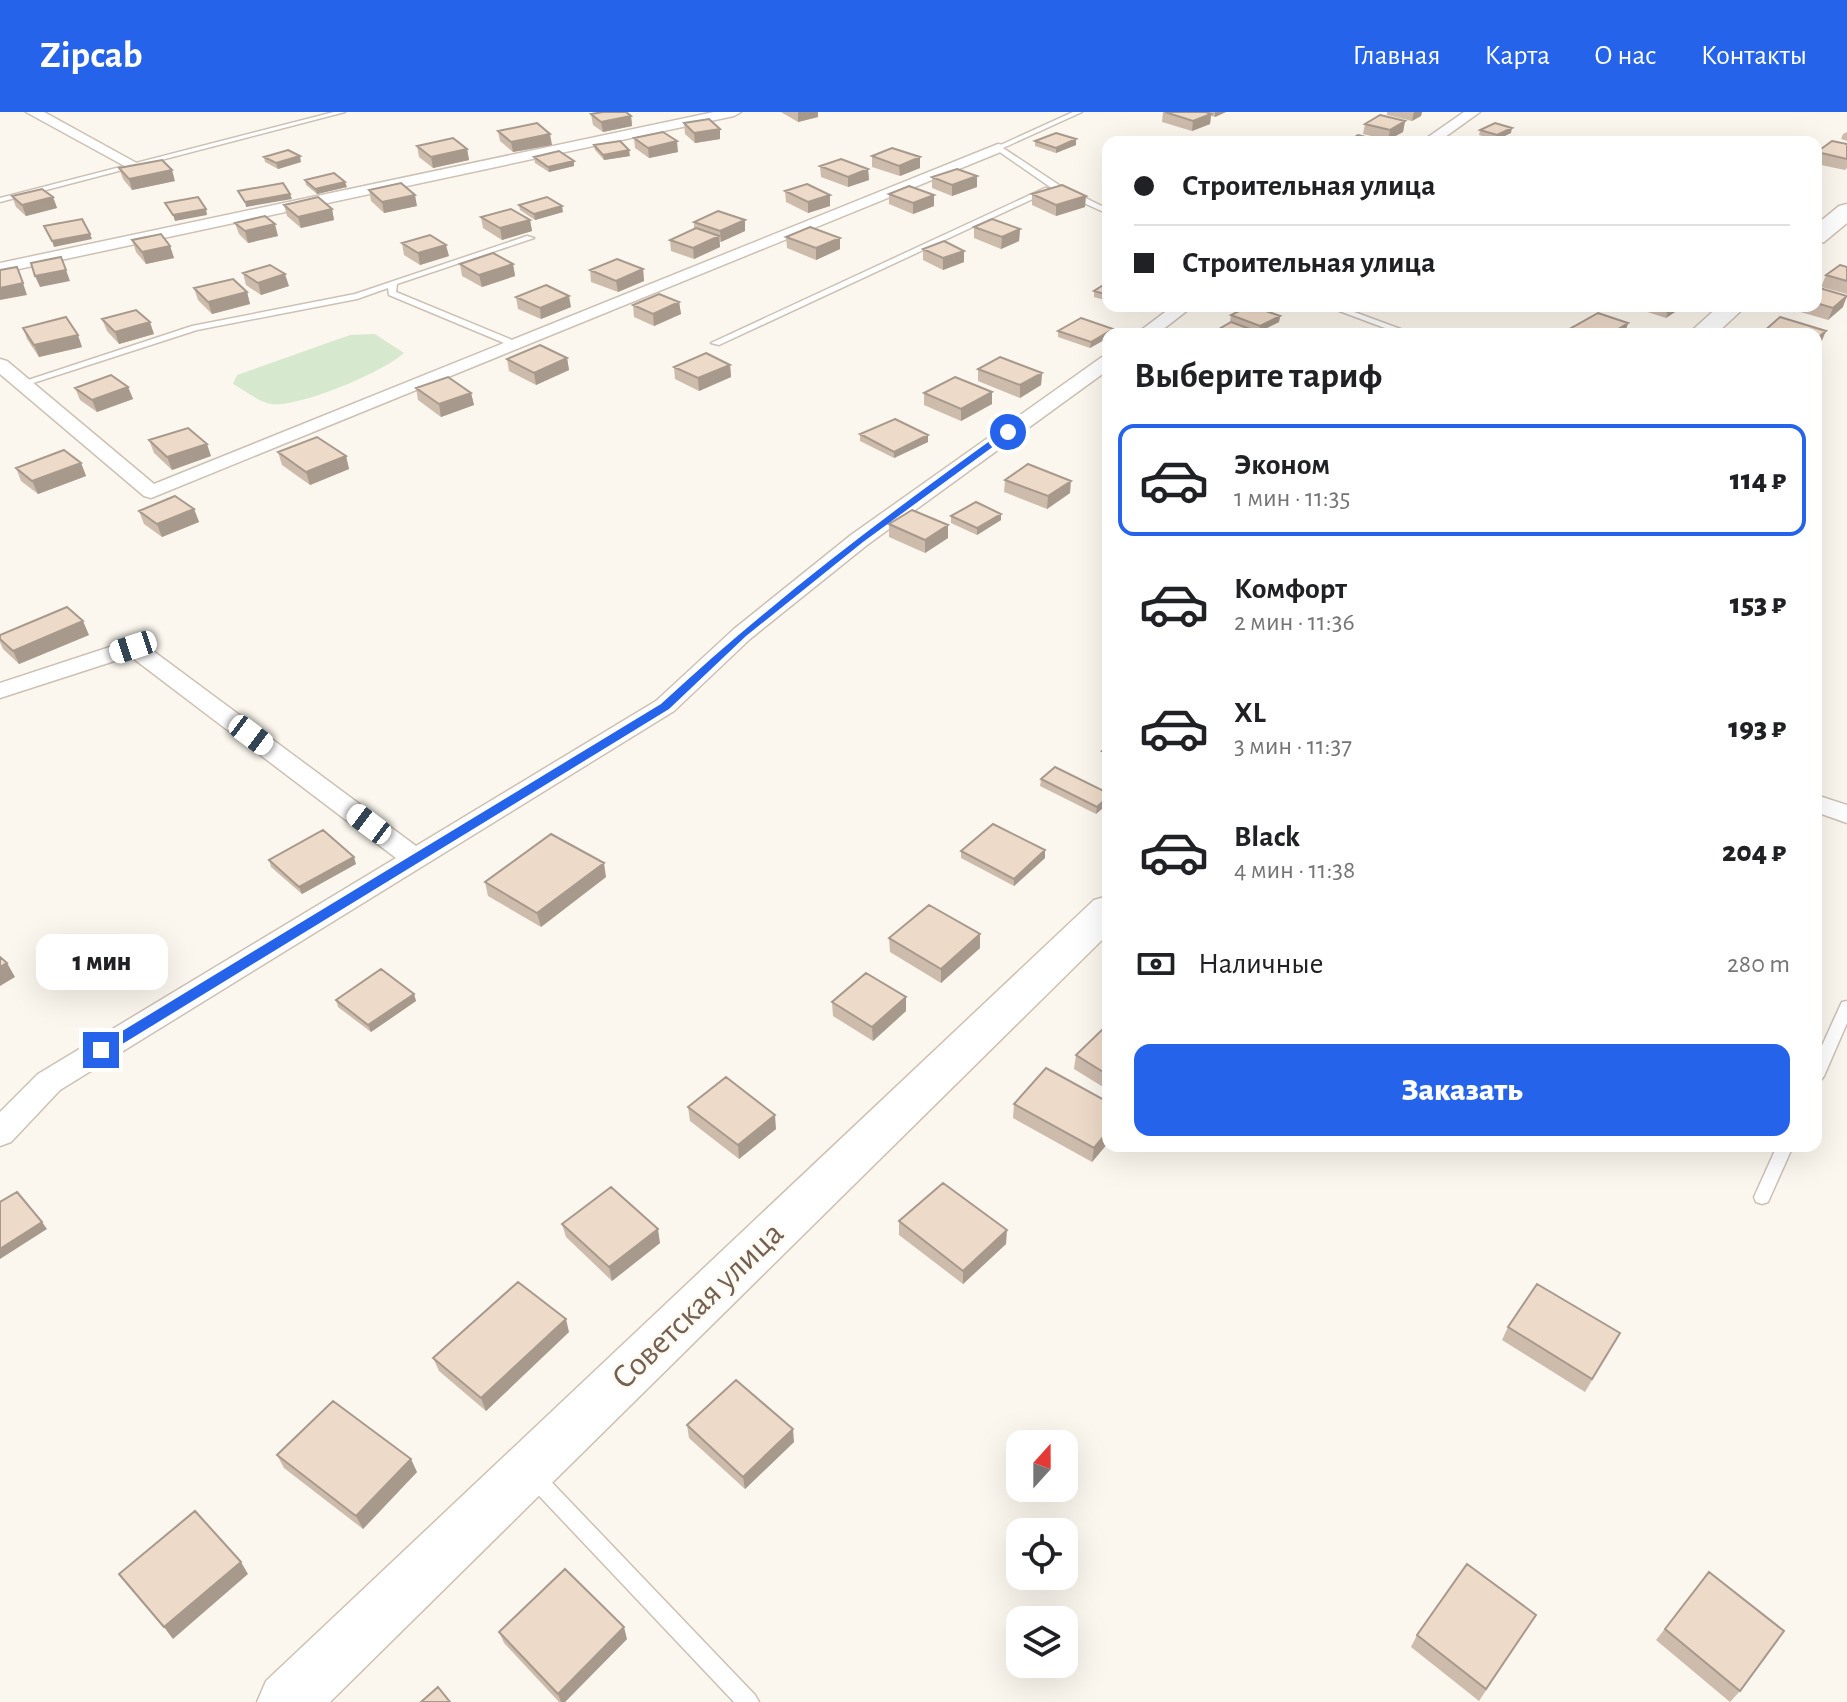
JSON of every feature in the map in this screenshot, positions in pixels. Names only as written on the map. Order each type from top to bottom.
[{"type":"main road","points":[[1822,232],[1847,211]]},
{"type":"main road","points":[[1708,328],[1727,312]]},
{"type":"main road","name":"Советская улица","points":[[287,1702],[1102,916]]},
{"type":"street","points":[[33,112],[135,166]]},
{"type":"street","points":[[0,268],[734,112]]},
{"type":"street","points":[[1437,136],[1473,112]]},
{"type":"street","points":[[0,365],[151,492],[998,148]]},
{"type":"street","points":[[1153,328],[1176,312]]},
{"type":"street","points":[[0,1133],[49,1082],[665,706],[742,634],[859,540],[1102,365]]},
{"type":"street","points":[[0,691],[133,647],[416,859]]},
{"type":"street","points":[[1822,805],[1847,814]]},
{"type":"lane","points":[[316,112],[325,116]]},
{"type":"lane","points":[[0,200],[342,112]]},
{"type":"lane","points":[[998,148],[1079,112]]},
{"type":"lane","points":[[998,148],[1056,187],[1102,209]]},
{"type":"lane","points":[[716,343],[1056,187]]},
{"type":"lane","points":[[24,383],[195,328],[357,296],[530,238]]},
{"type":"lane","points":[[393,283],[392,293],[514,344]]},
{"type":"lane","points":[[1347,312],[1393,328]]},
{"type":"lane","points":[[1822,1062],[1847,1006]]},
{"type":"lane","points":[[1762,1197],[1782,1152]]},
{"type":"lane","points":[[528,1470],[748,1702]]},
{"type":"green space","points":[[375,334],[404,353],[378,370],[320,395],[271,404],[233,384],[237,375],[350,335]]},
{"type":"building","points":[[626,112],[631,116],[601,122],[591,114]]},
{"type":"building","points":[[1165,112],[1206,112],[1211,114],[1193,121]]},
{"type":"building","points":[[1380,115],[1405,121],[1390,130],[1365,124]]},
{"type":"building","points":[[709,119],[720,129],[694,133],[684,123]]},
{"type":"building","points":[[537,123],[550,134],[511,142],[498,131]]},
{"type":"building","points":[[1495,123],[1512,128],[1497,135],[1480,130]]},
{"type":"building","points":[[663,132],[677,141],[648,148],[634,138]]},
{"type":"building","points":[[1056,133],[1076,139],[1056,148],[1035,141]]},
{"type":"building","points":[[453,138],[467,149],[431,157],[417,146]]},
{"type":"building","points":[[620,141],[629,150],[603,155],[594,145]]},
{"type":"building","points":[[1832,141],[1847,144],[1847,159],[1822,153],[1822,148]]},
{"type":"building","points":[[892,148],[920,157],[899,166],[872,156]]},
{"type":"building","points":[[288,150],[300,156],[276,163],[264,157]]},
{"type":"building","points":[[559,151],[574,161],[548,167],[534,157]]},
{"type":"building","points":[[841,159],[868,169],[848,177],[820,166]]},
{"type":"building","points":[[162,160],[172,170],[129,179],[119,168]]},
{"type":"building","points":[[957,169],[977,176],[952,185],[932,177]]},
{"type":"building","points":[[334,173],[345,182],[315,189],[305,180]]},
{"type":"building","points":[[283,183],[290,194],[245,202],[238,191]]},
{"type":"building","points":[[401,183],[415,195],[382,202],[369,190]]},
{"type":"building","points":[[807,184],[830,195],[808,202],[785,191]]},
{"type":"building","points":[[1062,185],[1086,196],[1056,205],[1032,194]]},
{"type":"building","points":[[909,186],[934,195],[913,203],[889,194]]},
{"type":"building","points":[[42,189],[53,197],[22,205],[12,196]]},
{"type":"building","points":[[198,197],[206,209],[173,215],[165,203]]},
{"type":"building","points":[[318,197],[332,209],[298,217],[284,205]]},
{"type":"building","points":[[547,197],[562,206],[534,214],[519,205]]},
{"type":"building","points":[[511,209],[530,220],[500,228],[481,217]]},
{"type":"building","points":[[718,211],[745,220],[720,231],[694,222]]},
{"type":"building","points":[[265,216],[275,224],[245,231],[235,223]]},
{"type":"building","points":[[82,219],[90,234],[52,241],[44,226]]},
{"type":"building","points":[[992,219],[1020,229],[1002,237],[974,227]]},
{"type":"building","points":[[810,227],[840,238],[816,248],[786,237]]},
{"type":"building","points":[[696,228],[719,236],[693,248],[670,240]]},
{"type":"building","points":[[161,234],[170,246],[142,252],[132,240]]},
{"type":"building","points":[[430,235],[446,245],[418,253],[402,243]]},
{"type":"building","points":[[944,241],[964,251],[943,258],[923,249]]},
{"type":"building","points":[[493,253],[513,264],[479,275],[460,264]]},
{"type":"building","points":[[61,257],[66,270],[35,276],[31,263]]},
{"type":"building","points":[[617,259],[643,269],[616,281],[590,270]]},
{"type":"building","points":[[270,265],[285,274],[258,283],[243,273]]},
{"type":"building","points":[[1840,265],[1847,267],[1847,281],[1826,275]]},
{"type":"building","points":[[17,267],[23,283],[0,288],[0,270]]},
{"type":"building","points":[[233,279],[247,292],[208,302],[194,288]]},
{"type":"building","points":[[546,285],[569,296],[540,308],[516,297]]},
{"type":"building","points":[[1822,289],[1847,296],[1833,308],[1822,305]]},
{"type":"building","points":[[659,294],[679,302],[653,314],[633,305]]},
{"type":"building","points":[[136,310],[150,322],[115,332],[102,319]]},
{"type":"building","points":[[1237,312],[1269,312],[1280,316],[1260,326],[1231,315]]},
{"type":"building","points":[[1598,313],[1628,323],[1620,328],[1571,328]]},
{"type":"building","points":[[66,317],[78,335],[34,345],[23,328]]},
{"type":"building","points":[[1780,317],[1816,328],[1768,328]]},
{"type":"building","points":[[1081,318],[1110,328],[1102,328],[1102,336],[1091,342],[1058,331]]},
{"type":"building","points":[[1231,322],[1247,328],[1221,328]]},
{"type":"building","points":[[540,345],[567,358],[534,373],[507,359]]},
{"type":"building","points":[[706,353],[730,365],[698,378],[674,367]]},
{"type":"building","points":[[1000,357],[1042,373],[1020,385],[978,369]]},
{"type":"building","points":[[111,375],[128,387],[92,400],[75,388]]},
{"type":"building","points":[[448,377],[471,393],[439,404],[416,388]]},
{"type":"building","points":[[955,377],[992,392],[961,409],[924,393]]},
{"type":"building","points":[[895,419],[928,435],[894,452],[860,434]]},
{"type":"building","points":[[188,428],[207,444],[167,457],[149,440]]},
{"type":"building","points":[[317,437],[346,456],[306,472],[278,452]]},
{"type":"building","points":[[64,450],[81,463],[32,481],[16,468]]},
{"type":"building","points":[[1028,464],[1071,481],[1048,496],[1005,480]]},
{"type":"building","points":[[175,496],[194,509],[157,524],[139,511]]},
{"type":"building","points":[[976,502],[1001,514],[977,528],[951,516]]},
{"type":"building","points":[[912,510],[948,525],[925,540],[889,524]]},
{"type":"building","points":[[67,607],[83,621],[13,651],[0,639],[0,635]]},
{"type":"building","points":[[1055,767],[1102,790],[1102,802],[1097,807],[1041,779]]},
{"type":"building","points":[[993,824],[1045,850],[1014,879],[961,851]]},
{"type":"building","points":[[323,830],[354,857],[299,887],[269,860]]},
{"type":"building","points":[[551,834],[604,863],[537,913],[485,882]]},
{"type":"building","points":[[929,905],[980,934],[941,969],[889,938]]},
{"type":"building","points":[[381,969],[414,994],[368,1025],[336,1000]]},
{"type":"building","points":[[866,973],[906,997],[872,1027],[832,1002]]},
{"type":"building","points":[[1102,1030],[1102,1071],[1076,1055]]},
{"type":"building","points":[[1046,1068],[1102,1099],[1102,1138],[1094,1148],[1014,1104]]},
{"type":"building","points":[[726,1077],[775,1115],[738,1145],[688,1107]]},
{"type":"building","points":[[943,1183],[1007,1230],[963,1271],[899,1221]]},
{"type":"building","points":[[611,1187],[658,1229],[609,1267],[562,1224]]},
{"type":"building","points":[[17,1192],[42,1222],[0,1249],[0,1202]]},
{"type":"building","points":[[518,1282],[566,1319],[481,1398],[433,1358]]},
{"type":"building","points":[[1537,1284],[1620,1333],[1592,1379],[1508,1327]]},
{"type":"building","points":[[736,1380],[793,1429],[743,1477],[687,1425]]},
{"type":"building","points":[[333,1401],[411,1459],[356,1516],[277,1455]]},
{"type":"building","points":[[195,1511],[241,1562],[164,1627],[119,1574]]},
{"type":"building","points":[[1467,1564],[1536,1615],[1486,1689],[1417,1635]]},
{"type":"building","points":[[565,1569],[624,1627],[558,1694],[499,1632]]},
{"type":"building","points":[[1709,1572],[1784,1631],[1740,1691],[1665,1629]]},
{"type":"building","points":[[438,1687],[450,1702],[421,1702]]},
{"type":"route","points":[[101,1050],[665,706],[742,634],[859,540],[1008,432]]}]
